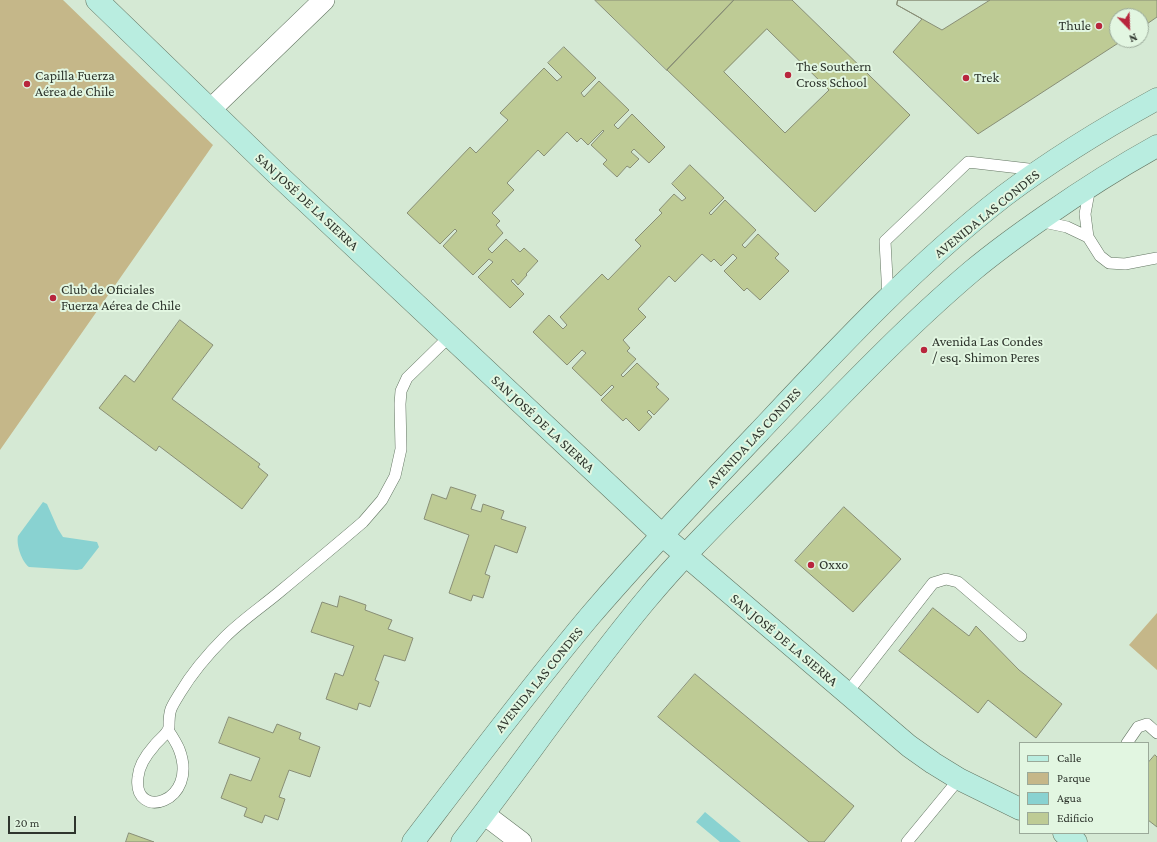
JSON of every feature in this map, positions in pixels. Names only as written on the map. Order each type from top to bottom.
[{"type":"main road","name":"SAN JOSÉ DE LA SIERRA","points":[[97,0],[210,110],[662,536],[909,746],[959,779],[1019,809]]},
{"type":"main road","name":"AVENIDA LAS CONDES","points":[[413,842],[529,691],[590,617],[662,536],[843,343],[888,298],[970,224],[1040,170],[1124,118],[1157,100]]},
{"type":"main road","points":[[462,842],[640,608],[686,556],[874,361],[973,270],[1008,242],[1090,185],[1125,163],[1157,146]]},
{"type":"street","points":[[210,110],[324,0]]},
{"type":"street","points":[[484,814],[521,842]]},
{"type":"lane","points":[[888,298],[886,241],[968,162],[1040,170]]},
{"type":"lane","points":[[1090,185],[1085,214],[1088,237],[1100,256],[1109,263],[1125,264],[1157,258]]},
{"type":"lane","points":[[1038,221],[1067,227],[1088,237]]},
{"type":"lane","points":[[168,730],[179,748],[182,772],[181,780],[175,793],[171,797],[158,803],[152,802],[145,799],[138,788],[138,777],[141,764],[168,730],[171,710],[189,678],[226,637],[363,522],[382,500],[395,476],[401,449],[401,391],[407,378],[450,336]]},
{"type":"lane","points":[[847,693],[933,583],[946,579],[958,582],[1021,636]]},
{"type":"lane","points":[[1129,742],[1138,727],[1147,724],[1157,733]]},
{"type":"lane","points":[[907,842],[959,779]]},
{"type":"green space","name":"Club de Oficiales Fuerza Aérea de Chile","points":[[0,0],[63,0],[213,145],[0,450]]},
{"type":"green space","points":[[1157,613],[1157,670],[1129,645]]},
{"type":"water","points":[[43,502],[47,504],[63,537],[97,542],[99,547],[82,569],[29,567],[26,565],[19,548],[18,536]]},
{"type":"water","points":[[705,812],[741,842],[720,842],[696,822]]},
{"type":"building","points":[[595,0],[734,0],[667,70]]},
{"type":"building","points":[[734,0],[792,0],[910,115],[815,212],[667,70]],"holes":[[[767,29],[829,90],[785,133],[724,72]]]},
{"type":"building","points":[[898,0],[1157,0],[1157,17],[1149,22],[1149,8],[1109,8],[1109,48],[1111,48],[978,134],[893,52],[922,19],[897,5]]},
{"type":"building","points":[[898,0],[990,0],[942,30],[897,5]]},
{"type":"building","points":[[564,47],[596,78],[581,93],[584,97],[599,81],[629,110],[614,125],[618,129],[632,114],[665,147],[649,163],[634,149],[631,152],[639,159],[630,168],[627,166],[617,177],[603,164],[607,160],[591,145],[604,131],[603,130],[588,145],[581,138],[577,142],[567,132],[544,156],[538,150],[507,183],[514,190],[492,213],[500,221],[496,225],[503,233],[488,249],[492,253],[506,239],[520,252],[524,248],[538,261],[518,285],[513,279],[511,281],[524,294],[510,308],[478,277],[493,262],[489,259],[473,275],[443,246],[457,231],[455,229],[440,244],[407,213],[470,147],[476,153],[508,120],[500,113],[544,68],[557,81],[562,77],[548,63]]},
{"type":"building","points":[[690,165],[724,198],[709,213],[711,215],[725,200],[756,230],[742,245],[745,248],[758,234],[779,254],[775,258],[789,271],[760,300],[747,288],[744,291],[724,271],[737,258],[733,254],[721,266],[714,259],[711,262],[702,254],[675,282],[669,276],[638,309],[646,317],[623,340],[630,348],[627,351],[636,359],[621,375],[623,377],[637,363],[659,384],[656,387],[669,399],[654,415],[649,410],[647,412],[652,417],[639,431],[626,418],[623,421],[601,400],[614,387],[612,385],[601,396],[572,368],[586,353],[582,350],[567,365],[533,332],[549,315],[563,329],[567,325],[560,317],[602,274],[608,280],[641,246],[635,240],[662,213],[659,210],[674,194],[682,201],[686,198],[672,184]]},
{"type":"building","points":[[180,320],[213,345],[172,399],[260,464],[258,467],[268,475],[242,509],[159,446],[156,451],[99,408],[125,375],[134,382]]},
{"type":"building","points":[[451,487],[476,495],[471,509],[481,512],[483,504],[504,511],[501,519],[526,527],[517,553],[495,545],[485,574],[490,576],[483,598],[473,595],[471,601],[449,593],[469,535],[424,519],[432,494],[446,499]]},
{"type":"building","points":[[844,507],[901,559],[853,612],[795,561]]},
{"type":"building","points":[[340,596],[366,605],[365,610],[392,620],[388,629],[413,638],[405,661],[384,655],[375,680],[379,682],[370,707],[359,703],[357,710],[326,699],[335,673],[343,676],[354,646],[311,632],[322,602],[337,607]]},
{"type":"building","points":[[933,608],[969,636],[976,626],[1019,670],[1062,704],[1036,738],[988,700],[978,713],[899,651]]},
{"type":"building","points":[[695,674],[854,806],[824,842],[809,842],[658,717]]},
{"type":"building","points":[[229,717],[273,733],[277,724],[301,733],[299,739],[320,747],[310,777],[289,770],[279,797],[285,799],[278,820],[265,815],[262,823],[244,816],[247,808],[221,798],[230,774],[251,781],[260,758],[219,743]]},
{"type":"building","points":[[1155,755],[1157,757],[1157,827],[1149,821],[1149,762]]},
{"type":"building","points":[[129,833],[154,842],[126,842]]},
{"type":"place","name":"Thule","points":[[1099,26]]},
{"type":"place","name":"The Southern Cross School","points":[[788,75]]},
{"type":"place","name":"Trek","points":[[966,78]]},
{"type":"place","name":"Capilla Fuerza Aérea de Chile","points":[[27,84]]},
{"type":"place","name":"Club de Oficiales Fuerza Aérea de Chile","points":[[53,298]]},
{"type":"place","name":"Avenida Las Condes / esq. Shimon Peres","points":[[924,350]]},
{"type":"place","name":"Oxxo","points":[[811,565]]}]
